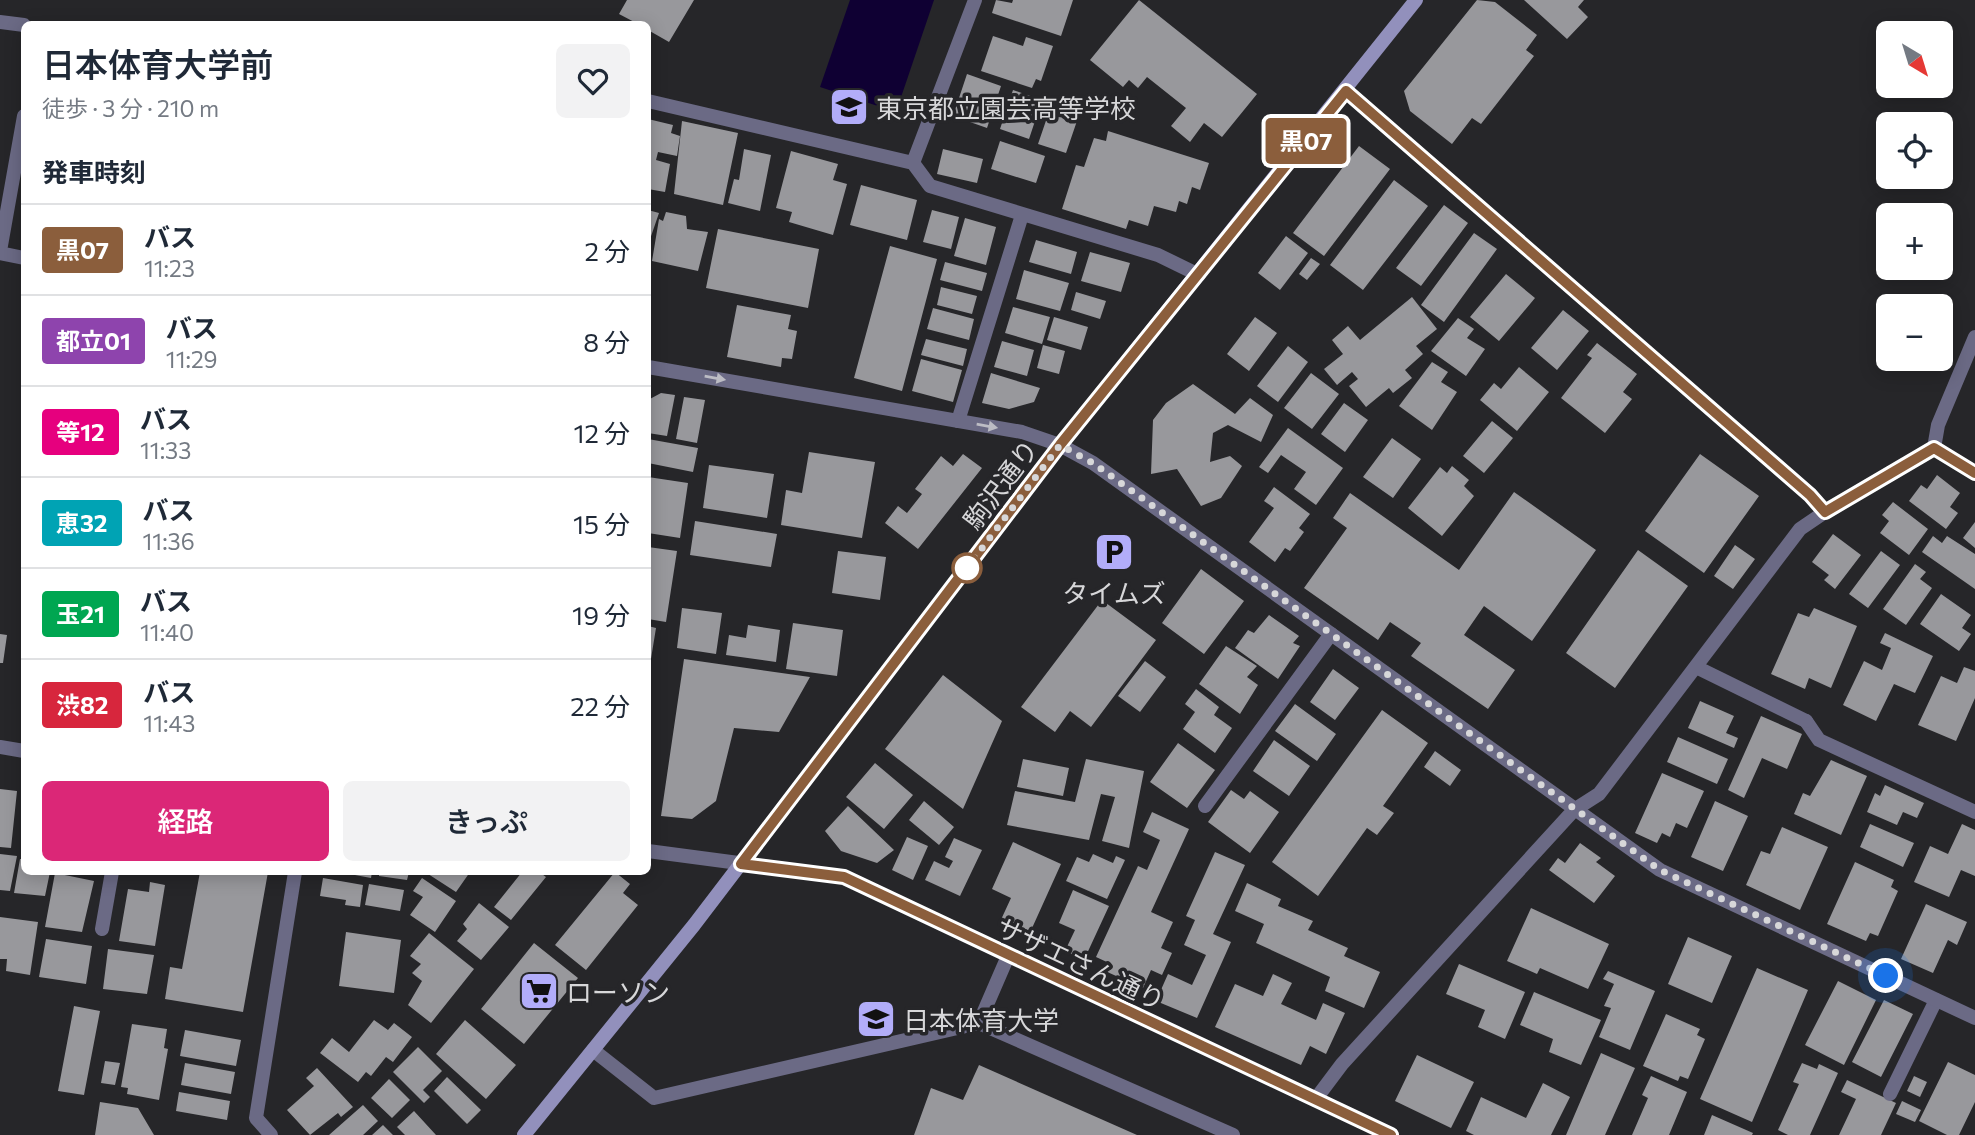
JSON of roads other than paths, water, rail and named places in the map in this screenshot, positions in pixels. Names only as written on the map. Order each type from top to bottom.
[{"type":"main road","name":"駒沢通り","points":[[524,1135],[741,864],[1060,445],[1199,275],[1416,0]]},
{"type":"street","points":[[913,163],[975,0]]},
{"type":"street","points":[[0,22],[21,25]]},
{"type":"street","points":[[1346,91],[1810,495],[1825,512]]},
{"type":"street","points":[[651,102],[913,163],[930,186],[1158,255],[1199,275]]},
{"type":"street","points":[[21,133],[0,252],[21,257]]},
{"type":"street","points":[[958,421],[1022,215]]},
{"type":"street","points":[[1315,1100],[1342,1064],[1574,810],[1599,794],[1800,529],[1934,448],[1938,425],[1975,337]]},
{"type":"street","points":[[651,368],[1022,432],[1060,445],[1093,463],[1660,870],[1975,1018]]},
{"type":"street","points":[[1934,448],[1975,473]]},
{"type":"street","points":[[1205,806],[1331,634]]},
{"type":"street","points":[[1696,667],[1806,721],[1819,740],[1975,812]]},
{"type":"street","points":[[0,747],[21,750]]},
{"type":"street","name":"サザエさん通り","points":[[651,851],[844,877],[1391,1135]]},
{"type":"street","points":[[102,929],[111,875]]},
{"type":"street","points":[[271,1135],[256,1118],[295,875]]},
{"type":"street","points":[[979,1023],[1008,956]]},
{"type":"street","points":[[1890,1094],[1936,1000]]},
{"type":"street","points":[[593,1050],[654,1098],[979,1023],[1233,1135]]},
{"type":"place","name":"東京都立園芸高等学校","points":[[849,107]]},
{"type":"place","name":"タイムズ","points":[[1114,552]]},
{"type":"place","name":"ローソン","points":[[539,991]]},
{"type":"place","name":"日本体育大学","points":[[876,1019]]}]
